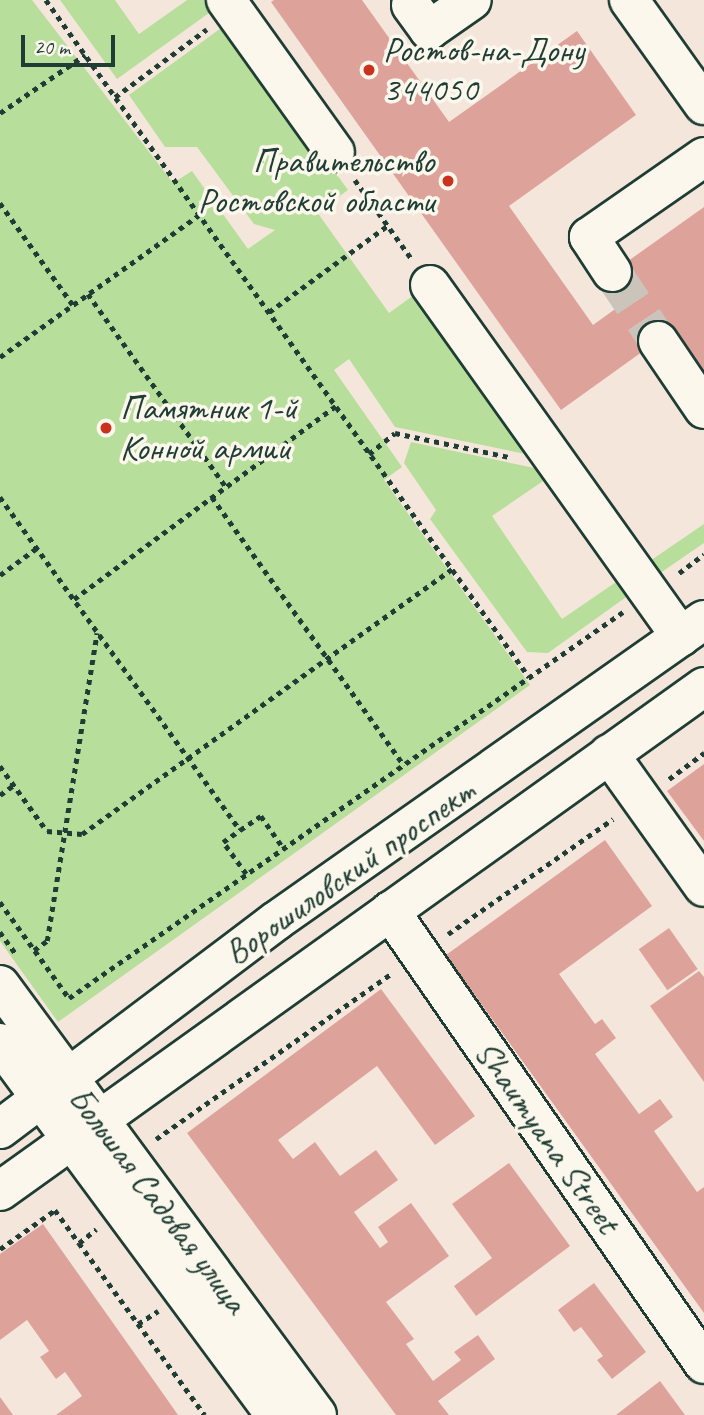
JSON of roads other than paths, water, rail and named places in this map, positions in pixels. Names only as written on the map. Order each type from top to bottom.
[{"type":"main road","points":[[411,5],[429,30],[472,0]]},
{"type":"main road","points":[[629,0],[704,105]]},
{"type":"main road","points":[[230,5],[335,152]]},
{"type":"main road","points":[[612,272],[589,237],[704,157]]},
{"type":"main road","points":[[429,285],[650,593],[693,629]]},
{"type":"main road","points":[[658,341],[704,409]]},
{"type":"main road","name":"Ворошиловский проспект","points":[[0,1129],[275,921],[693,629]]},
{"type":"main road","name":"Ворошиловский проспект","points":[[0,1191],[704,687]]},
{"type":"main road","points":[[609,754],[704,887]]},
{"type":"main road","name":"Shaumyana Street","points":[[390,911],[704,1364]]},
{"type":"main road","name":"Большая Садовая улица","points":[[0,985],[53,1087],[317,1415]]},
{"type":"main road","name":"Большая Садовая улица","points":[[0,1043],[53,1087]]},
{"type":"main road","name":"Большая Садовая улица","points":[[85,1130],[275,1415]]},
{"type":"tunnel","points":[[612,272],[658,341]]},
{"type":"place","name":"Ростов-на-Дону 344050","points":[[369,70]]},
{"type":"place","name":"Правительство Ростовской области","points":[[448,181]]},
{"type":"place","name":"Памятник 1-й Конной армии","points":[[106,428]]}]
